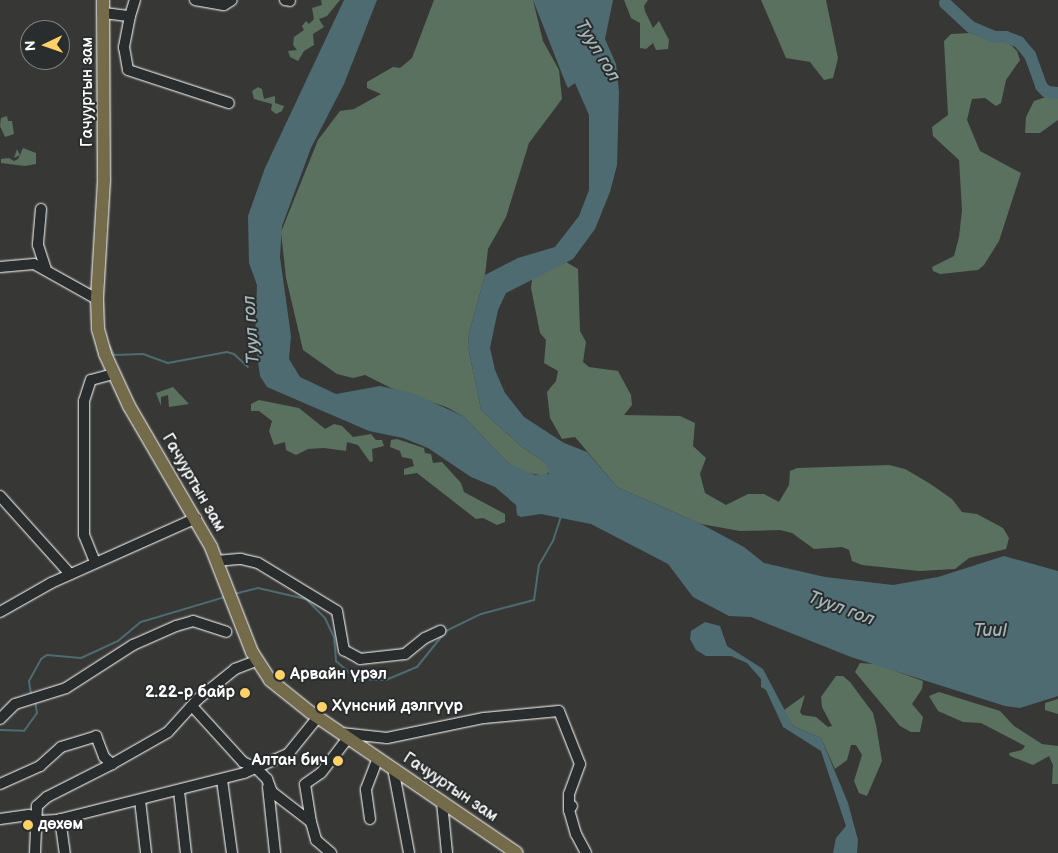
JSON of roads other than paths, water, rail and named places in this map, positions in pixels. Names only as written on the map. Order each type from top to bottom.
[{"type":"main road","name":"Гачууртын зам","points":[[103,6],[104,180],[97,299],[98,328],[114,374],[129,406],[196,518],[216,561],[233,608],[256,661],[270,680],[318,718],[517,853]]},
{"type":"street","points":[[134,0],[124,47],[128,70],[229,103]]},
{"type":"street","points":[[195,0],[224,5],[232,0]]},
{"type":"street","points":[[285,0],[290,1]]},
{"type":"street","points":[[103,6],[130,16]]},
{"type":"street","points":[[41,209],[38,230],[45,265],[54,276],[97,299]]},
{"type":"street","points":[[0,259],[45,265]]},
{"type":"street","points":[[0,267],[23,263],[45,265]]},
{"type":"street","points":[[95,562],[84,535],[84,401],[91,380],[114,374]]},
{"type":"street","points":[[0,496],[70,574]]},
{"type":"street","points":[[0,612],[95,562],[196,518]]},
{"type":"street","points":[[216,561],[241,559],[258,563],[337,611],[344,650],[360,659],[405,654],[425,638],[440,631]]},
{"type":"street","points":[[0,719],[15,704],[66,688],[133,645],[176,626],[193,621],[226,632]]},
{"type":"street","points":[[35,853],[38,821],[37,806],[47,797],[112,764],[168,732],[192,706],[235,669],[256,661]]},
{"type":"street","points":[[192,706],[243,762],[256,768],[267,779],[272,792],[311,822]]},
{"type":"street","points":[[316,853],[316,840],[305,784],[321,773],[345,735],[387,738],[484,718],[559,711],[580,764],[569,794],[571,808],[586,853]]},
{"type":"street","points":[[0,819],[29,815],[38,821],[60,819],[222,780],[288,754],[318,718]]},
{"type":"street","points":[[0,784],[40,766],[61,748],[96,736],[104,756],[112,764]]},
{"type":"street","points":[[370,819],[366,789],[378,758]]},
{"type":"street","points":[[393,768],[409,853]]},
{"type":"street","points":[[267,779],[274,853]]},
{"type":"street","points":[[222,780],[232,853]]},
{"type":"street","points":[[179,791],[186,853]]},
{"type":"street","points":[[140,800],[146,853]]},
{"type":"street","points":[[442,802],[447,853]]},
{"type":"street","points":[[60,819],[65,853]]},
{"type":"street","points":[[316,840],[331,853]]},
{"type":"water","name":"Tuul","points":[[344,0],[377,0],[344,84],[311,148],[282,226],[280,257],[291,336],[289,359],[300,377],[336,394],[380,386],[412,393],[463,416],[508,463],[535,475],[549,474],[546,463],[522,447],[481,410],[468,346],[469,333],[485,275],[518,258],[555,247],[579,216],[589,190],[589,115],[575,83],[568,88],[566,84],[533,0],[613,0],[605,39],[616,64],[619,92],[617,165],[610,192],[595,229],[573,259],[506,293],[498,310],[490,348],[495,370],[505,393],[524,417],[564,443],[587,452],[617,487],[701,524],[744,547],[764,563],[825,577],[893,585],[938,577],[1004,556],[1058,571],[1058,696],[1020,708],[1005,706],[851,657],[751,617],[729,616],[693,597],[668,564],[591,524],[541,514],[521,517],[517,515],[516,505],[495,487],[471,477],[428,448],[403,438],[369,431],[267,387],[260,376],[255,340],[257,285],[249,263],[248,216],[265,168]]},
{"type":"water","points":[[705,622],[720,626],[727,646],[763,669],[793,726],[821,738],[848,803],[858,840],[857,853],[833,853],[836,838],[846,826],[821,751],[783,727],[766,690],[761,687],[761,679],[747,663],[731,656],[706,656],[696,650],[690,639],[691,631]]},
{"type":"waterway","points":[[945,3],[971,27],[994,37],[1006,37],[1019,42],[1030,55],[1041,86],[1047,92],[1058,93]]},
{"type":"waterway","name":"Туул гол","points":[[109,345],[114,355],[143,354],[168,363],[227,352],[234,354],[248,367]]},
{"type":"waterway","points":[[234,594],[258,588],[306,599],[325,618],[334,637],[336,661],[357,679],[386,680],[417,667],[446,631],[481,614],[534,600],[539,565],[553,541],[561,516]]},
{"type":"waterway","points":[[31,694],[29,681],[41,659],[47,655],[81,658],[118,641],[141,622],[225,597]]},
{"type":"waterway","points":[[0,730],[24,731],[37,713],[35,701]]},
{"type":"place","name":"Арвайн үрэл","points":[[280,675]]},
{"type":"place","name":"2.22-р байр","points":[[245,693]]},
{"type":"place","name":"Хүнсний дэлгүүр","points":[[322,707]]},
{"type":"place","name":"Алтан бич","points":[[338,761]]},
{"type":"place","name":"дөхөм","points":[[28,825]]}]
